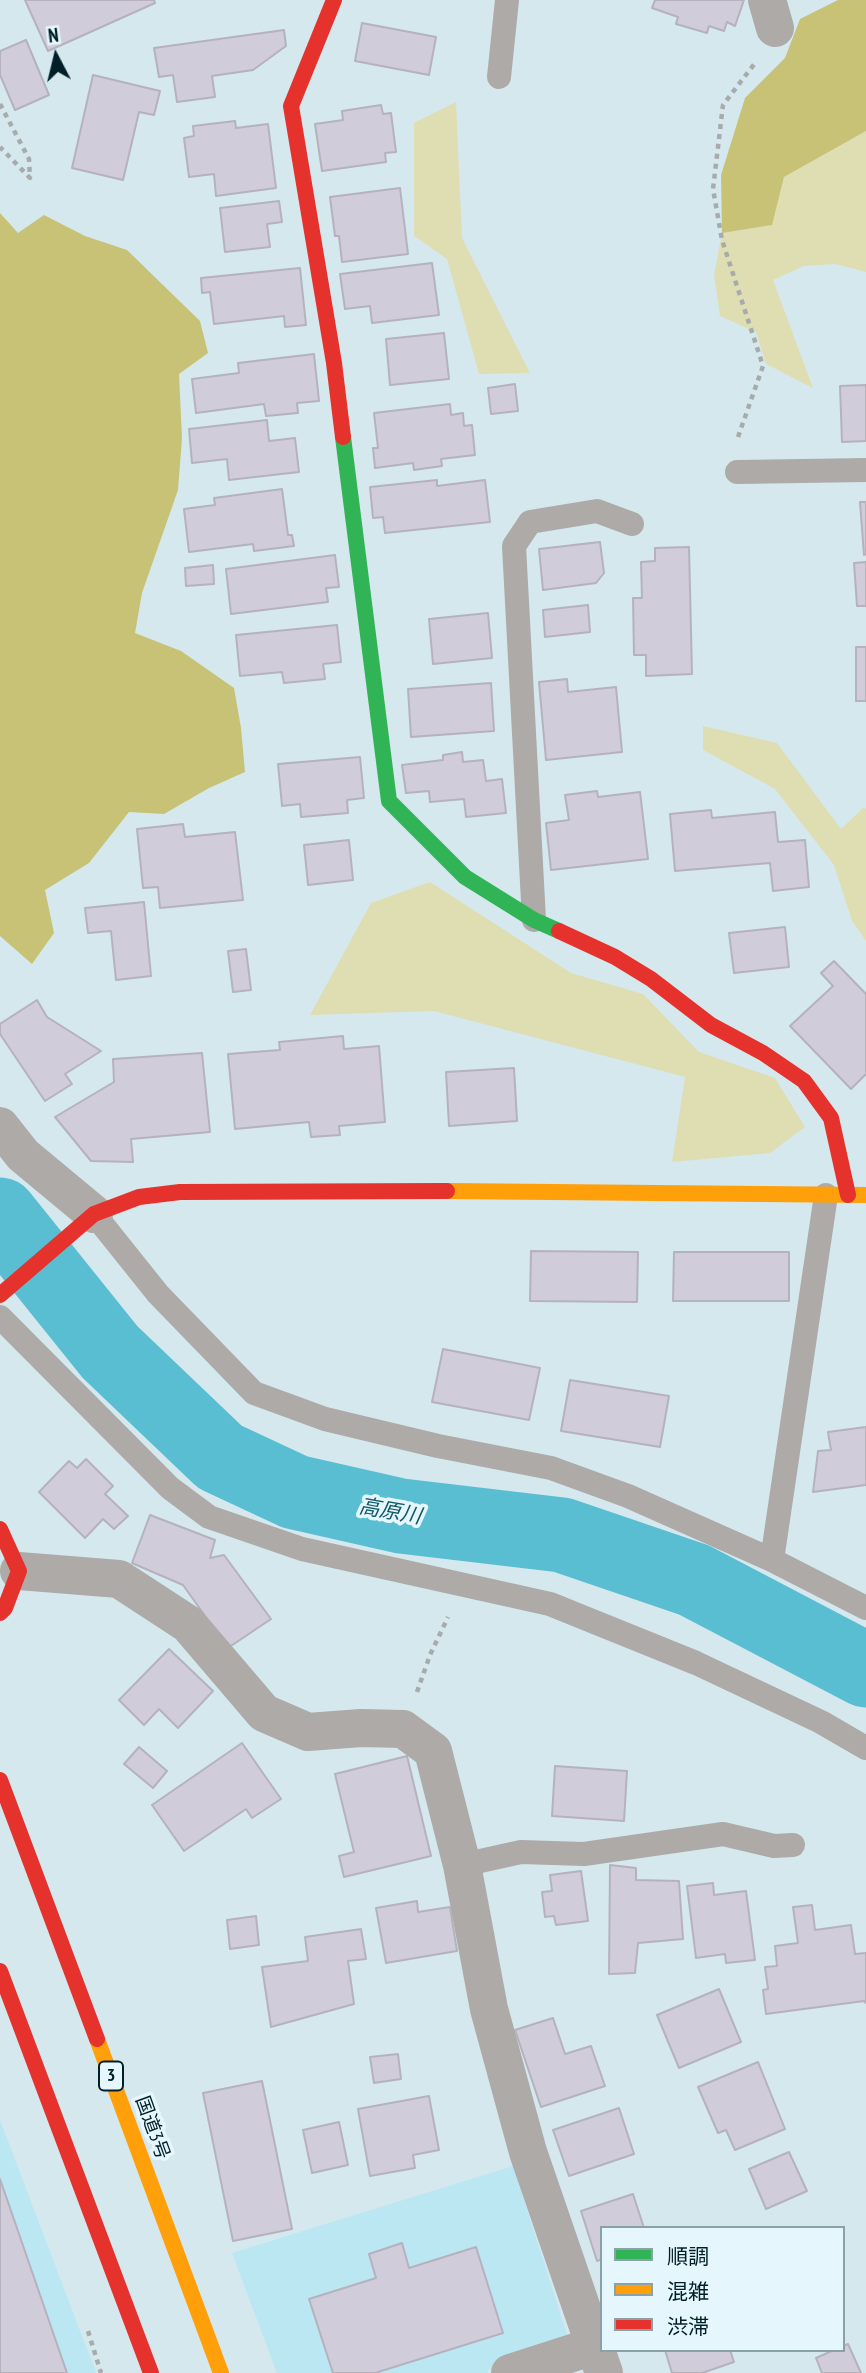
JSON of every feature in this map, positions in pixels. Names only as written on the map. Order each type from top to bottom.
[{"type":"main road","points":[[334,0],[291,106],[334,363],[388,801],[465,877],[534,920],[615,957],[651,979],[711,1025],[763,1053],[804,1081],[831,1118],[837,1195]]},
{"type":"main road","points":[[0,1296],[85,1221],[139,1197],[180,1192],[531,1191],[866,1195]]},
{"type":"main road","points":[[0,1529],[19,1571],[5,1608],[0,1613]]},
{"type":"main road","name":"国道3号","points":[[0,1780],[221,2373]]},
{"type":"main road","points":[[0,1971],[151,2373]]},
{"type":"street","points":[[0,1126],[23,1155],[85,1221]]},
{"type":"street","points":[[19,1571],[119,1578],[188,1623],[264,1713],[308,1732],[361,1728],[403,1729],[433,1751],[462,1865],[489,2010],[528,2152],[599,2359],[510,2373]]},
{"type":"lane","points":[[499,77],[507,0]]},
{"type":"lane","points":[[737,472],[866,470]]},
{"type":"lane","points":[[534,920],[514,546],[530,522],[597,511],[632,524]]},
{"type":"lane","points":[[772,1560],[837,1195]]},
{"type":"lane","points":[[85,1221],[254,1393],[325,1419],[438,1447],[551,1468],[628,1496],[772,1560],[866,1608]]},
{"type":"lane","points":[[0,1317],[170,1488],[209,1517],[302,1549],[550,1604],[696,1663],[821,1722],[866,1748]]},
{"type":"lane","points":[[462,1865],[521,1852],[584,1853],[723,1834],[774,1846],[793,1845]]},
{"type":"path","points":[[737,472],[734,450],[763,366],[722,240],[713,189],[723,105],[770,44],[771,14]]},
{"type":"path","points":[[0,104],[29,159],[30,178],[0,148]]},
{"type":"path","points":[[403,1729],[430,1655],[463,1586]]},
{"type":"shaded area","points":[[838,0],[866,0],[866,131],[784,177],[772,225],[722,233],[721,175],[745,98],[785,58],[800,19]]},
{"type":"shaded area","points":[[0,213],[18,233],[44,215],[85,236],[127,250],[200,321],[208,353],[179,374],[182,438],[178,490],[142,593],[135,633],[181,651],[234,688],[245,772],[209,788],[164,814],[129,812],[89,863],[45,890],[54,933],[32,964],[0,936]]},
{"type":"shaded area","points":[[0,2120],[96,2373],[0,2373]]},
{"type":"shaded area","points":[[513,2166],[569,2341],[488,2370],[488,2373],[277,2373],[232,2253]]},
{"type":"green space","points":[[456,102],[462,238],[530,373],[479,374],[447,259],[414,236],[414,123]]},
{"type":"green space","points":[[866,131],[866,272],[835,264],[804,266],[773,280],[813,388],[766,364],[756,332],[720,316],[714,275],[722,233],[771,225],[784,177]]},
{"type":"green space","points":[[703,726],[777,743],[841,829],[864,807],[866,809],[866,941],[852,921],[834,865],[775,789],[703,750]]},
{"type":"green space","points":[[430,882],[571,973],[643,994],[699,1052],[775,1078],[805,1127],[770,1153],[672,1162],[685,1077],[434,1011],[310,1015],[371,903]]},
{"type":"building","points":[[25,0],[154,0],[155,3],[48,51]]},
{"type":"building","points":[[655,0],[744,0],[735,26],[727,22],[724,31],[709,26],[707,33],[676,24],[678,17],[652,8]]},
{"type":"building","points":[[362,23],[436,37],[429,75],[355,61]]},
{"type":"building","points":[[284,30],[286,46],[253,70],[212,76],[215,97],[177,102],[173,75],[159,77],[154,48]]},
{"type":"building","points":[[26,40],[49,95],[15,110],[0,75],[0,51]]},
{"type":"building","points":[[93,75],[160,91],[154,115],[139,112],[123,180],[72,168]]},
{"type":"building","points":[[381,105],[383,114],[391,113],[396,152],[385,153],[386,162],[322,171],[315,124],[343,120],[342,111]]},
{"type":"building","points":[[235,121],[236,128],[268,124],[276,188],[216,196],[214,174],[189,177],[184,138],[194,136],[193,126]]},
{"type":"building","points":[[400,188],[408,254],[342,262],[339,236],[335,236],[330,197]]},
{"type":"building","points":[[279,201],[282,222],[267,224],[270,247],[225,252],[220,208]]},
{"type":"building","points":[[432,263],[439,315],[372,323],[370,306],[345,309],[340,274]]},
{"type":"building","points":[[300,268],[306,325],[285,327],[284,316],[214,324],[210,292],[202,293],[201,278]]},
{"type":"building","points":[[444,333],[449,379],[390,385],[386,339]]},
{"type":"building","points":[[314,354],[319,401],[297,403],[298,413],[266,416],[264,404],[196,413],[192,379],[239,373],[238,363]]},
{"type":"building","points":[[515,384],[518,411],[491,414],[488,388]]},
{"type":"building","points":[[866,385],[866,441],[842,442],[840,386]]},
{"type":"building","points":[[450,404],[451,415],[463,413],[464,426],[472,425],[475,455],[441,459],[442,466],[414,470],[413,463],[375,468],[373,448],[378,448],[374,413]]},
{"type":"building","points":[[267,420],[269,441],[295,438],[299,472],[229,480],[227,459],[192,463],[189,429]]},
{"type":"building","points":[[437,480],[437,486],[485,480],[490,522],[385,533],[383,517],[373,518],[370,487]]},
{"type":"building","points":[[282,489],[288,535],[292,535],[294,546],[254,551],[253,544],[189,552],[184,509],[215,505],[214,498]]},
{"type":"building","points":[[860,502],[866,502],[864,555]]},
{"type":"building","points":[[600,542],[604,573],[596,583],[543,590],[539,549]]},
{"type":"building","points":[[689,547],[692,674],[646,676],[646,655],[634,655],[633,598],[642,598],[641,562],[655,561],[655,548]]},
{"type":"building","points":[[335,555],[339,587],[326,588],[328,602],[231,614],[226,569]]},
{"type":"building","points":[[866,562],[866,606],[857,606],[854,563]]},
{"type":"building","points":[[213,565],[214,584],[186,586],[185,568]]},
{"type":"building","points":[[588,605],[590,632],[545,637],[543,610]]},
{"type":"building","points":[[488,613],[492,658],[433,664],[429,619]]},
{"type":"building","points":[[337,625],[341,662],[323,664],[325,679],[284,683],[282,672],[240,676],[236,635]]},
{"type":"building","points":[[856,647],[866,647],[866,701],[856,701]]},
{"type":"building","points":[[567,679],[568,692],[616,687],[622,752],[546,760],[539,682]]},
{"type":"building","points":[[491,683],[494,731],[411,737],[408,689]]},
{"type":"building","points":[[462,752],[463,762],[483,760],[486,781],[502,779],[506,813],[466,817],[464,799],[430,802],[429,791],[406,793],[402,765],[443,760],[443,755]]},
{"type":"building","points":[[360,757],[364,798],[347,800],[348,813],[301,817],[300,804],[282,806],[278,764]]},
{"type":"building","points":[[597,791],[598,797],[640,792],[648,859],[551,870],[546,823],[569,820],[565,795]]},
{"type":"building","points":[[711,810],[712,818],[775,812],[778,842],[805,840],[809,887],[773,891],[770,863],[675,871],[670,814]]},
{"type":"building","points":[[183,824],[185,837],[235,832],[243,900],[160,908],[158,887],[143,888],[137,829]]},
{"type":"building","points":[[349,840],[353,880],[308,885],[304,845]]},
{"type":"building","points":[[144,902],[151,976],[116,980],[111,931],[88,933],[85,908]]},
{"type":"building","points":[[785,927],[789,967],[734,973],[729,933]]},
{"type":"building","points":[[246,949],[251,990],[233,992],[228,951]]},
{"type":"building","points":[[834,961],[866,994],[866,1074],[851,1089],[790,1026],[833,986],[821,973]]},
{"type":"building","points":[[37,1000],[47,1017],[101,1051],[65,1074],[72,1084],[45,1101],[0,1034],[0,1024]]},
{"type":"building","points":[[343,1036],[344,1049],[379,1046],[385,1122],[339,1126],[340,1135],[311,1137],[309,1122],[235,1129],[228,1054],[280,1050],[279,1042]]},
{"type":"building","points":[[202,1053],[210,1132],[131,1139],[133,1162],[91,1161],[55,1117],[114,1082],[113,1059]]},
{"type":"building","points":[[514,1068],[517,1121],[449,1126],[446,1072]]},
{"type":"building","points":[[531,1251],[638,1252],[637,1302],[530,1301]]},
{"type":"building","points":[[674,1252],[789,1252],[789,1301],[673,1301]]},
{"type":"building","points":[[443,1349],[540,1368],[529,1420],[432,1402]]},
{"type":"building","points":[[570,1380],[669,1396],[660,1447],[561,1431]]},
{"type":"building","points":[[866,1427],[866,1485],[813,1492],[818,1451],[831,1450],[828,1432]]},
{"type":"building","points":[[86,1459],[113,1486],[105,1494],[128,1516],[114,1529],[103,1519],[85,1538],[39,1492],[69,1461],[77,1468]]},
{"type":"building","points":[[150,1515],[215,1540],[210,1558],[224,1555],[271,1619],[228,1648],[183,1585],[132,1563]]},
{"type":"building","points":[[169,1649],[213,1691],[178,1728],[159,1709],[144,1725],[119,1700]]},
{"type":"building","points":[[242,1743],[281,1799],[252,1818],[246,1809],[184,1851],[152,1805]]},
{"type":"building","points":[[139,1747],[167,1771],[153,1788],[124,1764]]},
{"type":"building","points":[[407,1756],[431,1856],[344,1877],[339,1856],[354,1852],[335,1774]]},
{"type":"building","points":[[555,1766],[627,1771],[624,1821],[552,1816]]},
{"type":"building","points":[[610,1865],[636,1868],[636,1880],[679,1881],[683,1939],[638,1943],[635,1973],[609,1974]]},
{"type":"building","points":[[581,1871],[588,1921],[556,1925],[554,1916],[545,1917],[542,1892],[552,1891],[550,1875]]},
{"type":"building","points":[[713,1883],[714,1895],[746,1891],[755,1960],[726,1963],[725,1954],[696,1958],[687,1886]]},
{"type":"building","points":[[417,1901],[418,1912],[450,1907],[457,1951],[386,1963],[376,1908]]},
{"type":"building","points":[[812,1905],[815,1930],[851,1925],[855,1954],[866,1953],[866,2003],[864,2001],[766,2014],[763,1990],[768,1989],[765,1967],[777,1966],[775,1946],[798,1943],[793,1907]]},
{"type":"building","points":[[256,1916],[259,1945],[230,1949],[227,1920]]},
{"type":"building","points":[[361,1929],[366,1959],[348,1961],[354,2004],[271,2027],[262,1967],[308,1961],[305,1937]]},
{"type":"building","points":[[719,1989],[741,2042],[679,2068],[657,2015]]},
{"type":"building","points":[[553,2018],[565,2054],[591,2046],[605,2086],[541,2107],[515,2030]]},
{"type":"building","points":[[398,2054],[401,2079],[374,2083],[370,2057]]},
{"type":"building","points":[[758,2062],[785,2129],[735,2150],[726,2130],[718,2133],[698,2087]]},
{"type":"building","points":[[262,2081],[292,2229],[233,2241],[203,2093]]},
{"type":"building","points":[[429,2096],[439,2150],[413,2155],[415,2168],[370,2176],[358,2109]]},
{"type":"building","points":[[619,2108],[634,2154],[569,2176],[553,2130]]},
{"type":"building","points":[[339,2122],[348,2165],[312,2173],[303,2130]]},
{"type":"building","points":[[789,2152],[807,2191],[766,2209],[749,2169]]},
{"type":"building","points":[[0,2179],[67,2373],[0,2373]]},
{"type":"building","points":[[633,2194],[643,2226],[600,2226],[600,2260],[597,2261],[581,2211]]},
{"type":"building","points":[[402,2243],[409,2268],[476,2247],[503,2333],[375,2373],[333,2373],[309,2299],[376,2278],[369,2254]]},
{"type":"building","points":[[848,2344],[861,2373],[822,2373],[816,2358],[830,2352],[845,2352],[845,2345]]},
{"type":"building","points":[[666,2352],[731,2352],[734,2362],[702,2373],[672,2373]]},
{"type":"waterway","name":"高原川","points":[[0,1215],[110,1352],[220,1457],[295,1492],[401,1516],[562,1535],[694,1580],[866,1670]]},
{"type":"traffic: fast","points":[[343,437],[389,801],[465,877],[534,920],[559,931]]},
{"type":"traffic: slow","points":[[447,1191],[866,1195]]},
{"type":"traffic: slow","points":[[97,2039],[221,2373]]},
{"type":"traffic: jam","points":[[334,0],[291,106],[334,363],[343,437]]},
{"type":"traffic: jam","points":[[559,931],[615,957],[651,979],[711,1025],[763,1053],[804,1081],[831,1118],[848,1195]]},
{"type":"traffic: jam","points":[[0,1295],[94,1214],[139,1197],[180,1192],[447,1191]]},
{"type":"traffic: jam","points":[[0,1529],[19,1571],[5,1608],[0,1613]]},
{"type":"traffic: jam","points":[[0,1780],[97,2039]]},
{"type":"traffic: jam","points":[[0,1971],[151,2373]]}]
